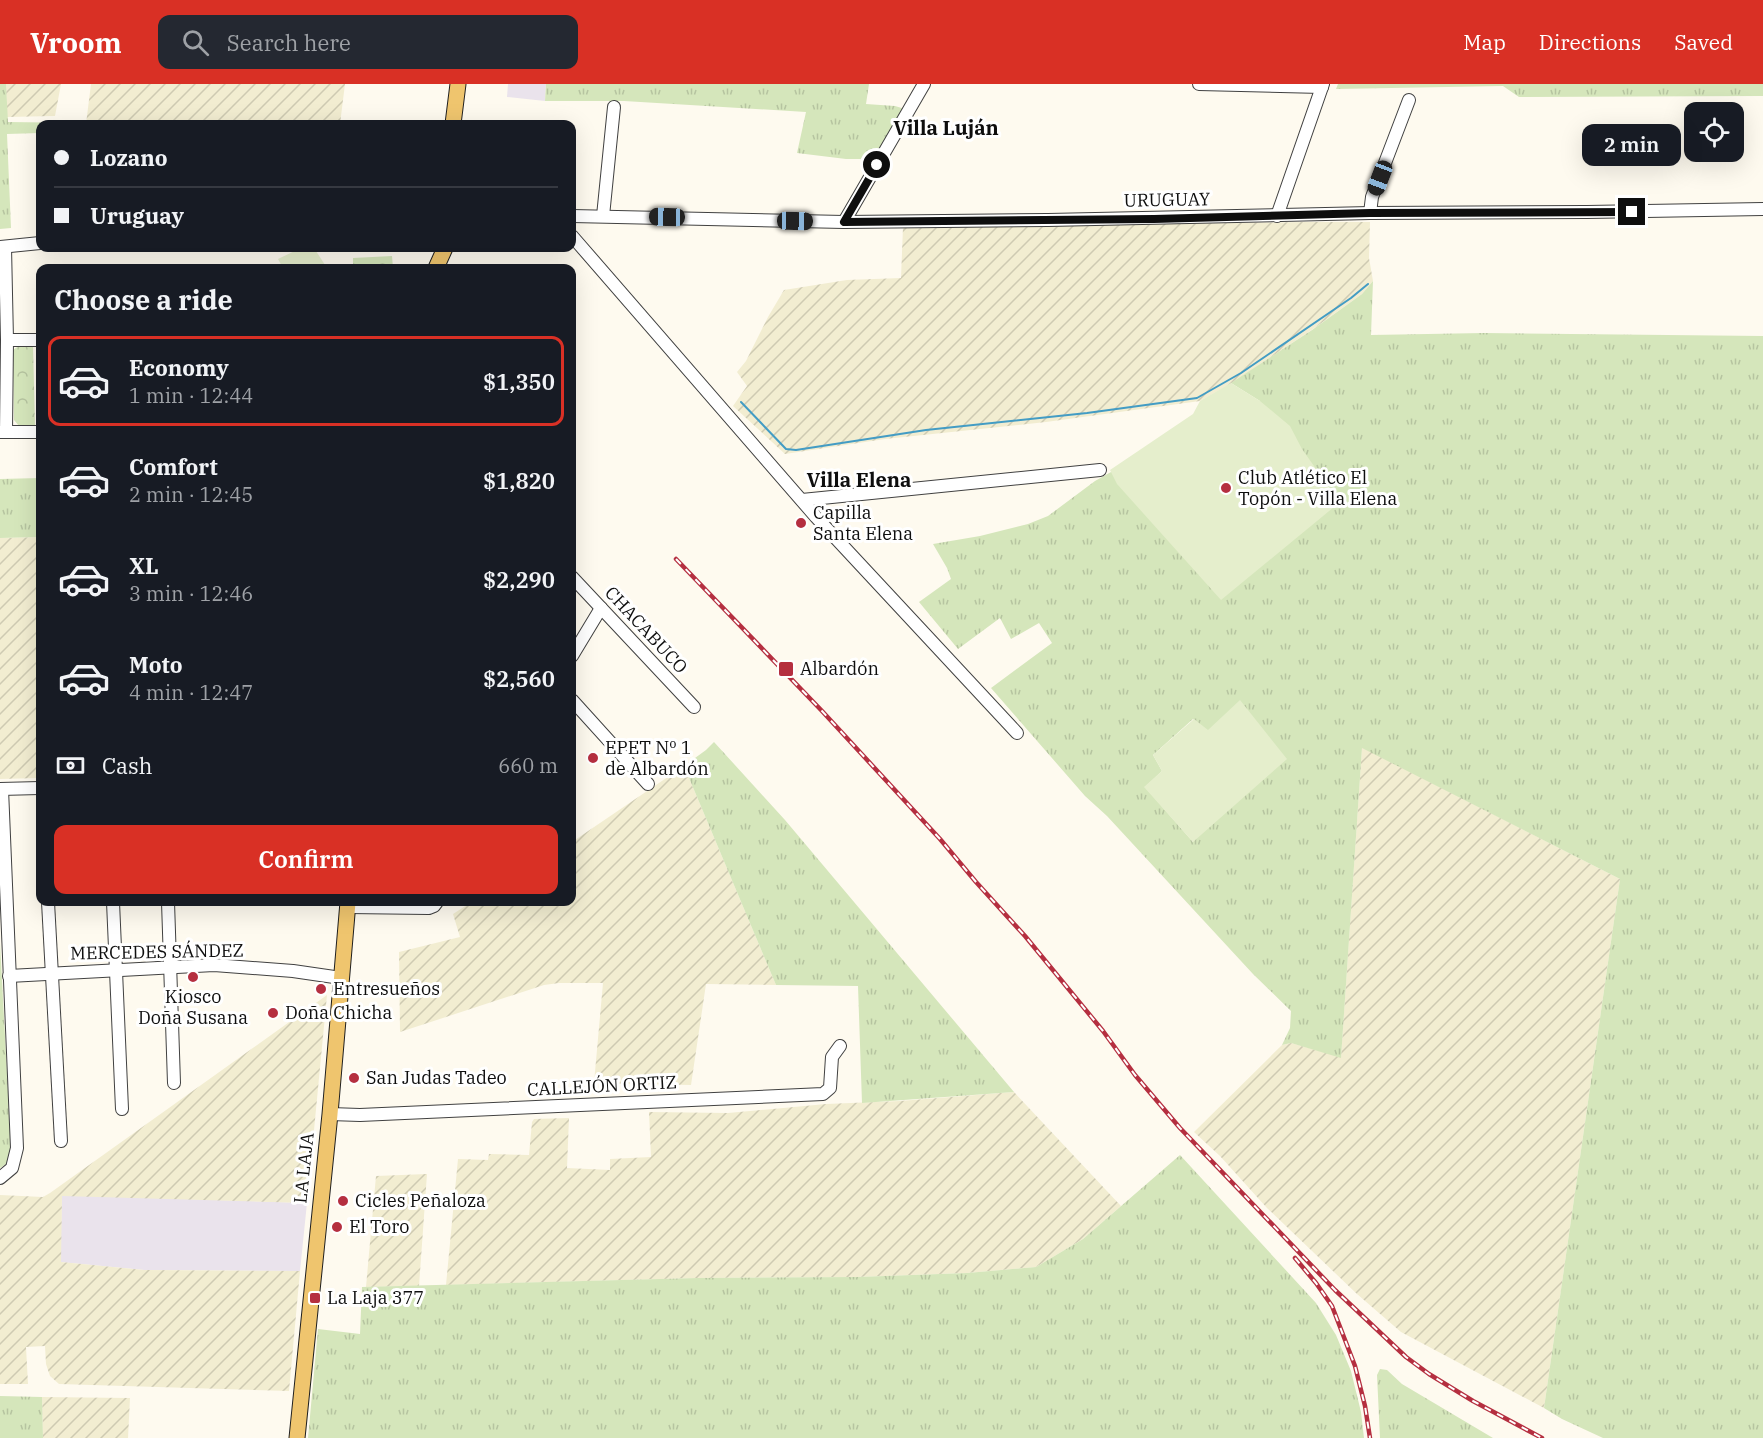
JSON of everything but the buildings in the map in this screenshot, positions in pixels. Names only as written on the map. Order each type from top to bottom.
[{"type":"main road","points":[[454,120],[458,84]]},
{"type":"main road","name":"LA LAJA","points":[[297,1438],[330,1114],[348,906]]},
{"type":"street","points":[[844,222],[924,84]]},
{"type":"street","points":[[1199,84],[1323,86],[1277,216]]},
{"type":"street","points":[[1370,213],[1372,197],[1409,100]]},
{"type":"street","points":[[603,216],[614,107]]},
{"type":"street","name":"URUGUAY","points":[[576,216],[844,222],[1763,209]]},
{"type":"street","points":[[576,241],[802,500],[1017,734]]},
{"type":"street","points":[[36,243],[2,247],[7,340],[3,432],[36,432]]},
{"type":"street","points":[[7,340],[36,340]]},
{"type":"street","points":[[802,500],[1100,470]]},
{"type":"street","name":"CHACABUCO","points":[[576,581],[693,707]]},
{"type":"street","points":[[576,649],[601,608]]},
{"type":"street","points":[[576,704],[648,784]]},
{"type":"street","points":[[0,1178],[12,1168],[16,1148],[1,789],[36,788]]},
{"type":"street","points":[[48,906],[61,1141]]},
{"type":"street","points":[[113,906],[122,1109]]},
{"type":"street","points":[[168,906],[174,1083]]},
{"type":"street","name":"MERCEDES SÁNDEZ","points":[[9,976],[214,965],[341,978]]},
{"type":"street","name":"CALLEJÓN ORTIZ","points":[[330,1114],[360,1115],[823,1094],[831,1088],[832,1057],[840,1046]]},
{"type":"shaded area","points":[[6,84],[61,84],[55,116],[7,117]]},
{"type":"shaded area","points":[[91,84],[345,84],[340,120],[86,120]]},
{"type":"shaded area","points":[[508,84],[546,84],[545,101],[507,97]]},
{"type":"shaded area","points":[[1370,222],[1369,258],[1373,281],[1362,294],[1313,329],[1234,382],[1200,401],[1046,422],[885,439],[785,454],[733,406],[747,386],[737,372],[746,361],[784,290],[847,280],[901,278],[903,227]]},
{"type":"shaded area","points":[[36,537],[36,778],[0,779],[0,538]]},
{"type":"shaded area","points":[[1362,747],[1620,879],[1544,1408],[1401,1332],[1357,1294],[1267,1208],[1220,1156],[1194,1132],[1282,1045],[1291,1043],[1341,1057]]},
{"type":"shaded area","points":[[684,766],[776,985],[706,984],[691,1085],[594,1083],[603,983],[544,985],[400,1032],[399,952],[460,937],[453,914],[465,906],[576,906],[576,839]]},
{"type":"shaded area","points":[[327,995],[307,1203],[62,1196],[61,1262],[144,1270],[300,1271],[289,1391],[59,1384],[50,1376],[46,1364],[45,1346],[26,1347],[28,1384],[0,1384],[0,1195],[43,1197],[50,1193]]},
{"type":"shaded area","points":[[1014,1092],[1121,1206],[1083,1239],[1036,1267],[967,1273],[857,1277],[697,1278],[446,1285],[458,1159],[488,1160],[489,1154],[529,1155],[534,1119],[569,1118],[567,1168],[610,1170],[610,1159],[651,1157],[649,1112],[728,1113]]},
{"type":"shaded area","points":[[427,1174],[419,1286],[366,1287],[376,1176]]},
{"type":"shaded area","points":[[62,1195],[307,1203],[300,1271],[144,1270],[60,1262]]},
{"type":"shaded area","points":[[42,1397],[130,1398],[128,1438],[43,1438]]},
{"type":"green space","points":[[0,84],[6,84],[8,122],[36,122],[36,133],[7,134],[11,228],[0,229]]},
{"type":"green space","points":[[546,84],[869,84],[866,104],[905,109],[873,161],[797,153],[806,112],[624,101],[545,101]]},
{"type":"green space","points":[[1338,84],[1763,84],[1763,96],[1519,97],[1503,86],[1336,89]]},
{"type":"green space","points":[[293,252],[317,252],[324,264],[281,264],[278,259]]},
{"type":"green space","points":[[392,256],[393,264],[353,264],[353,258]]},
{"type":"green space","points":[[1373,281],[1371,335],[1484,333],[1763,336],[1763,1438],[1603,1438],[1544,1408],[1620,879],[1362,748],[1341,1058],[1291,1043],[1282,1045],[1290,1028],[1291,1011],[1253,974],[1107,816],[1085,796],[991,688],[1052,643],[1039,623],[1011,639],[1000,618],[958,649],[919,602],[951,579],[933,544],[980,536],[1028,524],[1048,516],[1111,472],[1260,401],[1231,383],[1362,294]],"holes":[[[1193,719],[1208,731],[1220,720],[1193,842],[1145,787],[1162,771],[1153,755]]]},
{"type":"green space","points":[[20,345],[33,345],[35,426],[19,426],[14,420],[13,350]]},
{"type":"green space","name":"Club Atlético El Topón - Villa Elena","points":[[1231,383],[1260,401],[1290,426],[1302,449],[1333,493],[1334,507],[1221,600],[1117,484],[1110,470],[1193,414],[1200,401]]},
{"type":"green space","points":[[36,478],[36,537],[0,538],[0,479]]},
{"type":"green space","points":[[1240,700],[1287,759],[1193,842],[1144,787],[1162,771],[1153,755],[1194,719],[1208,730]]},
{"type":"green space","points":[[714,742],[785,820],[1014,1092],[862,1103],[858,986],[776,985],[684,766]]},
{"type":"green space","points":[[0,943],[11,1148],[6,1164],[0,1168]]},
{"type":"green space","points":[[1180,1155],[1316,1303],[1336,1335],[1351,1371],[1361,1412],[1364,1438],[308,1438],[318,1329],[360,1334],[362,1287],[697,1278],[857,1277],[967,1273],[1036,1267],[1083,1239]]},
{"type":"green space","points":[[1380,1369],[1387,1370],[1402,1384],[1493,1438],[1380,1438],[1377,1375]]},
{"type":"green space","points":[[0,1396],[42,1397],[43,1438],[0,1438]]},
{"type":"waterway","points":[[741,402],[786,449],[796,450],[926,430],[1087,413],[1197,398],[1241,373],[1368,284]]},
{"type":"railway","points":[[676,559],[822,711],[940,839],[1025,936],[1180,1128],[1335,1290],[1406,1357],[1429,1374],[1473,1401],[1542,1438]]},
{"type":"railway","points":[[1295,1258],[1332,1306],[1355,1366],[1370,1438]]},
{"type":"place","name":"Club Atlético El Topón - Villa Elena","points":[[1226,488]]},
{"type":"place","name":"Capilla Santa Elena","points":[[801,523]]},
{"type":"place","name":"Albardón","points":[[786,669]]},
{"type":"place","name":"EPET Nº 1 de Albardón","points":[[593,758]]},
{"type":"place","name":"Kiosco Doña Susana","points":[[193,977]]},
{"type":"place","name":"Entresueños","points":[[321,989]]},
{"type":"place","name":"Doña Chicha","points":[[273,1013]]},
{"type":"place","name":"San Judas Tadeo","points":[[354,1078]]},
{"type":"place","name":"Cicles Peñaloza","points":[[343,1201]]},
{"type":"place","name":"El Toro","points":[[337,1227]]},
{"type":"place","name":"La Laja 377","points":[[315,1298]]},
{"type":"district","name":"Villa Luján","points":[[946,128]]},
{"type":"district","name":"Villa Elena","points":[[859,480]]},
{"type":"route","points":[[877,165],[844,222],[1154,219],[1370,213],[1632,212]]}]
